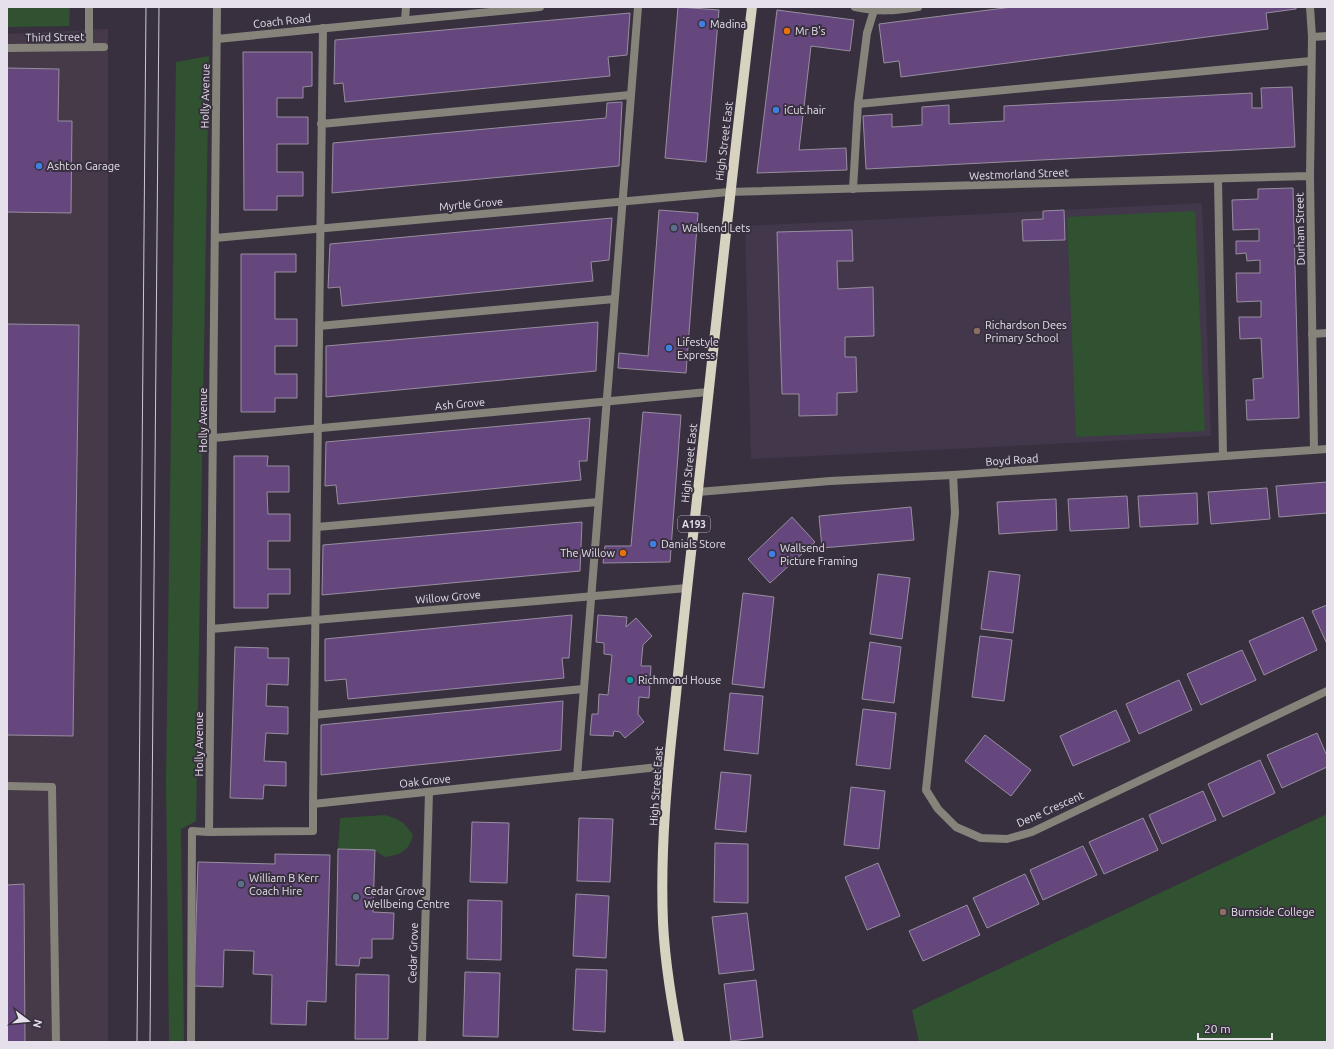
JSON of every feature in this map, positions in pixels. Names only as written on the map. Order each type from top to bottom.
[{"type":"main road","name":"High Street East","points":[[679,1042],[669,985],[663,924],[663,864],[668,766],[730,192],[752,7]]},
{"type":"street","points":[[88,47],[89,7]]},
{"type":"street","name":"Holly Avenue","points":[[209,832],[217,7]]},
{"type":"street","points":[[406,7],[406,20]]},
{"type":"street","name":"Coach Road","points":[[217,39],[540,7]]},
{"type":"street","points":[[577,776],[590,596],[638,7]]},
{"type":"street","points":[[855,7],[890,11],[918,7]]},
{"type":"street","name":"Durham Street","points":[[1310,7],[1312,37],[1310,176],[1314,450]]},
{"type":"street","points":[[854,189],[858,104],[866,33],[875,9]]},
{"type":"street","points":[[191,1042],[192,831],[313,831],[323,28]]},
{"type":"street","points":[[1312,37],[1327,36]]},
{"type":"street","name":"Third Street","points":[[7,48],[104,47]]},
{"type":"street","points":[[858,104],[1311,61]]},
{"type":"street","points":[[321,124],[630,95]]},
{"type":"street","name":"Westmorland Street","points":[[730,192],[1310,176]]},
{"type":"street","points":[[1218,179],[1224,456]]},
{"type":"street","name":"Myrtle Grove","points":[[215,238],[730,192]]},
{"type":"street","points":[[319,326],[614,299]]},
{"type":"street","points":[[1312,334],[1327,334]]},
{"type":"street","name":"Ash Grove","points":[[214,438],[708,392]]},
{"type":"street","name":"Boyd Road","points":[[698,492],[830,481],[953,475],[1327,449]]},
{"type":"street","name":"Dene Crescent","points":[[953,475],[954,513],[926,790],[938,809],[956,826],[981,838],[1007,839],[1032,832],[1327,690]]},
{"type":"street","points":[[317,527],[598,502]]},
{"type":"street","name":"Willow Grove","points":[[211,629],[687,588]]},
{"type":"street","points":[[314,715],[583,689]]},
{"type":"street","name":"Oak Grove","points":[[313,804],[668,766]]},
{"type":"street","points":[[7,786],[52,787],[56,1042]]},
{"type":"street","name":"Cedar Grove","points":[[422,1042],[429,792]]},
{"type":"shaded area","points":[[108,29],[108,1042],[7,1042],[7,34]]},
{"type":"shaded area","name":"Richardson Dees Primary School","points":[[1202,203],[1211,436],[751,459],[745,226]]},
{"type":"green space","points":[[7,7],[70,7],[69,26],[7,27]]},
{"type":"green space","points":[[209,56],[196,821],[181,829],[184,1042],[169,1042],[166,781],[176,62]]},
{"type":"green space","points":[[1195,211],[1205,431],[1076,437],[1067,217]]},
{"type":"green space","name":"Burnside College","points":[[1327,814],[1327,1042],[919,1042],[912,1010]]},
{"type":"green space","points":[[385,815],[395,818],[401,822],[413,835],[409,845],[404,851],[396,855],[385,857],[374,850],[338,849],[340,818]]},
{"type":"building","points":[[678,7],[719,10],[706,162],[665,158]]},
{"type":"building","points":[[1012,7],[1296,7],[1296,9],[1266,13],[1268,29],[901,77],[899,61],[884,63],[879,24]]},
{"type":"building","points":[[777,10],[854,20],[850,51],[811,46],[799,150],[846,148],[847,170],[757,173]]},
{"type":"building","points":[[630,13],[627,55],[608,57],[610,76],[345,102],[343,83],[334,84],[335,40]]},
{"type":"building","points":[[243,52],[312,52],[312,86],[303,87],[303,98],[277,98],[277,117],[308,117],[308,144],[277,144],[277,172],[303,172],[303,196],[277,196],[277,210],[244,210]]},
{"type":"building","name":"Ashton Garage","points":[[7,68],[59,69],[58,121],[72,121],[71,213],[7,212]]},
{"type":"building","points":[[1292,87],[1295,147],[866,169],[863,116],[892,114],[892,127],[922,125],[922,107],[949,105],[949,124],[1004,121],[1004,106],[1252,93],[1252,108],[1262,108],[1261,88]]},
{"type":"building","points":[[622,102],[619,166],[332,193],[333,143],[606,118],[607,103]]},
{"type":"building","points":[[1293,188],[1299,418],[1247,420],[1246,400],[1254,400],[1253,379],[1263,378],[1261,338],[1240,339],[1239,317],[1261,317],[1261,301],[1237,302],[1236,273],[1260,273],[1260,260],[1247,261],[1246,253],[1236,254],[1236,241],[1259,241],[1259,229],[1233,230],[1232,200],[1258,199],[1258,189]]},
{"type":"building","points":[[659,210],[698,213],[686,373],[618,368],[619,353],[648,356]]},
{"type":"building","points":[[1064,210],[1065,240],[1023,241],[1022,220],[1043,219],[1043,211]]},
{"type":"building","points":[[612,218],[609,260],[591,262],[593,281],[342,306],[340,287],[328,288],[330,244]]},
{"type":"building","points":[[852,230],[853,261],[837,261],[838,289],[873,287],[874,336],[845,337],[845,357],[856,357],[857,392],[837,393],[837,415],[799,416],[799,394],[782,394],[777,232]]},
{"type":"building","points":[[241,254],[296,254],[296,272],[275,272],[275,319],[297,319],[297,346],[275,346],[275,374],[297,374],[297,398],[275,398],[275,412],[241,412]]},
{"type":"building","points":[[598,322],[596,371],[326,397],[326,346]]},
{"type":"building","points":[[7,324],[79,325],[73,736],[7,735]]},
{"type":"building","points":[[643,412],[681,415],[670,562],[603,563],[605,546],[631,546]]},
{"type":"building","points":[[590,418],[587,461],[579,461],[581,480],[338,504],[336,485],[325,486],[326,442]]},
{"type":"building","points":[[234,456],[268,456],[267,466],[289,466],[289,492],[267,492],[268,514],[290,514],[290,541],[268,541],[268,569],[290,569],[290,594],[268,594],[268,608],[234,608]]},
{"type":"building","points":[[1327,482],[1327,513],[1279,517],[1276,486]]},
{"type":"building","points":[[1267,488],[1270,519],[1211,524],[1208,492]]},
{"type":"building","points":[[1197,493],[1198,524],[1140,527],[1138,496]]},
{"type":"building","points":[[1127,496],[1129,528],[1070,531],[1068,499]]},
{"type":"building","points":[[1056,499],[1057,530],[999,534],[997,502]]},
{"type":"building","points":[[911,507],[914,540],[822,548],[819,516]]},
{"type":"building","points":[[792,517],[815,542],[770,583],[748,559]]},
{"type":"building","points":[[582,522],[580,571],[322,595],[323,545]]},
{"type":"building","points":[[989,571],[1020,575],[1013,633],[981,629]]},
{"type":"building","points":[[878,574],[910,578],[902,639],[870,634]]},
{"type":"building","points":[[743,593],[774,597],[764,688],[732,684]]},
{"type":"building","points":[[1327,605],[1327,644],[1312,611]]},
{"type":"building","points":[[572,615],[569,658],[562,658],[564,678],[348,699],[346,679],[325,681],[325,639]]},
{"type":"building","name":"Richmond House","points":[[598,615],[627,617],[626,627],[636,618],[652,636],[643,645],[641,666],[651,666],[649,698],[639,697],[638,714],[644,722],[625,738],[620,732],[614,731],[613,736],[590,735],[592,714],[598,714],[599,694],[608,695],[612,655],[604,654],[604,643],[596,642]]},
{"type":"building","points":[[1303,617],[1317,650],[1264,675],[1249,641]]},
{"type":"building","points":[[980,636],[1012,640],[1004,701],[972,697]]},
{"type":"building","points":[[870,642],[901,647],[894,703],[862,699]]},
{"type":"building","points":[[235,647],[268,648],[268,658],[289,658],[288,685],[267,684],[266,706],[288,707],[288,734],[266,733],[264,761],[286,762],[286,786],[264,785],[263,799],[230,798]]},
{"type":"building","points":[[1242,650],[1256,680],[1201,705],[1187,674]]},
{"type":"building","points":[[1179,680],[1192,710],[1139,734],[1126,704]]},
{"type":"building","points":[[730,693],[763,696],[758,754],[724,750]]},
{"type":"building","points":[[563,701],[561,750],[321,775],[321,725]]},
{"type":"building","points":[[863,709],[896,713],[890,769],[856,765]]},
{"type":"building","points":[[1116,710],[1130,741],[1073,766],[1060,736]]},
{"type":"building","points":[[1317,733],[1327,756],[1327,767],[1282,788],[1267,755]]},
{"type":"building","points":[[985,735],[1031,770],[1011,796],[965,761]]},
{"type":"building","points":[[1260,760],[1275,793],[1223,817],[1208,784]]},
{"type":"building","points":[[721,772],[751,775],[746,832],[715,829]]},
{"type":"building","points":[[851,787],[885,791],[879,849],[844,845]]},
{"type":"building","points":[[1203,791],[1216,820],[1162,844],[1149,815]]},
{"type":"building","points":[[579,818],[613,819],[610,882],[577,881]]},
{"type":"building","points":[[1143,818],[1158,850],[1104,874],[1089,842]]},
{"type":"building","points":[[472,822],[509,823],[507,883],[470,882]]},
{"type":"building","points":[[715,843],[748,844],[748,903],[714,902]]},
{"type":"building","points":[[1083,846],[1097,875],[1043,900],[1030,870]]},
{"type":"building","points":[[338,849],[375,850],[373,912],[394,913],[393,939],[372,939],[372,958],[360,958],[359,966],[336,965]]},
{"type":"building","points":[[275,854],[330,855],[326,1002],[307,1001],[306,1025],[271,1024],[272,975],[253,974],[254,951],[224,950],[223,987],[194,986],[198,862],[275,864]]},
{"type":"building","points":[[878,863],[900,916],[867,930],[845,877]]},
{"type":"building","points":[[1025,874],[1039,904],[987,928],[973,898]]},
{"type":"building","points":[[24,884],[25,1042],[7,1042],[7,885]]},
{"type":"building","points":[[576,894],[609,896],[606,958],[573,956]]},
{"type":"building","points":[[468,900],[502,901],[501,960],[467,959]]},
{"type":"building","points":[[967,905],[980,935],[923,961],[909,931]]},
{"type":"building","points":[[747,913],[754,970],[719,974],[712,917]]},
{"type":"building","points":[[576,969],[607,970],[605,1032],[573,1030]]},
{"type":"building","points":[[465,972],[500,973],[498,1037],[463,1036]]},
{"type":"building","points":[[356,974],[389,975],[388,1039],[355,1039]]},
{"type":"building","points":[[756,980],[763,1037],[731,1041],[724,984]]},
{"type":"tram line","points":[[137,1042],[146,7]]},
{"type":"tram line","points":[[150,1042],[159,7]]},
{"type":"place","name":"Madina","points":[[702,24]]},
{"type":"place","name":"Mr B's","points":[[787,31]]},
{"type":"place","name":"iCut.hair","points":[[776,110]]},
{"type":"place","name":"Ashton Garage","points":[[39,166]]},
{"type":"place","name":"Wallsend Lets","points":[[674,228]]},
{"type":"place","name":"Richardson Dees Primary School","points":[[977,331]]},
{"type":"place","name":"Lifestyle Express","points":[[669,348]]},
{"type":"place","name":"Danials Store","points":[[653,544]]},
{"type":"place","name":"The Willow","points":[[623,553]]},
{"type":"place","name":"Wallsend Picture Framing","points":[[772,554]]},
{"type":"place","name":"Richmond House","points":[[630,680]]},
{"type":"place","name":"William B Kerr Coach Hire","points":[[241,884]]},
{"type":"place","name":"Cedar Grove Wellbeing Centre","points":[[356,897]]},
{"type":"place","name":"Burnside College","points":[[1223,912]]}]
